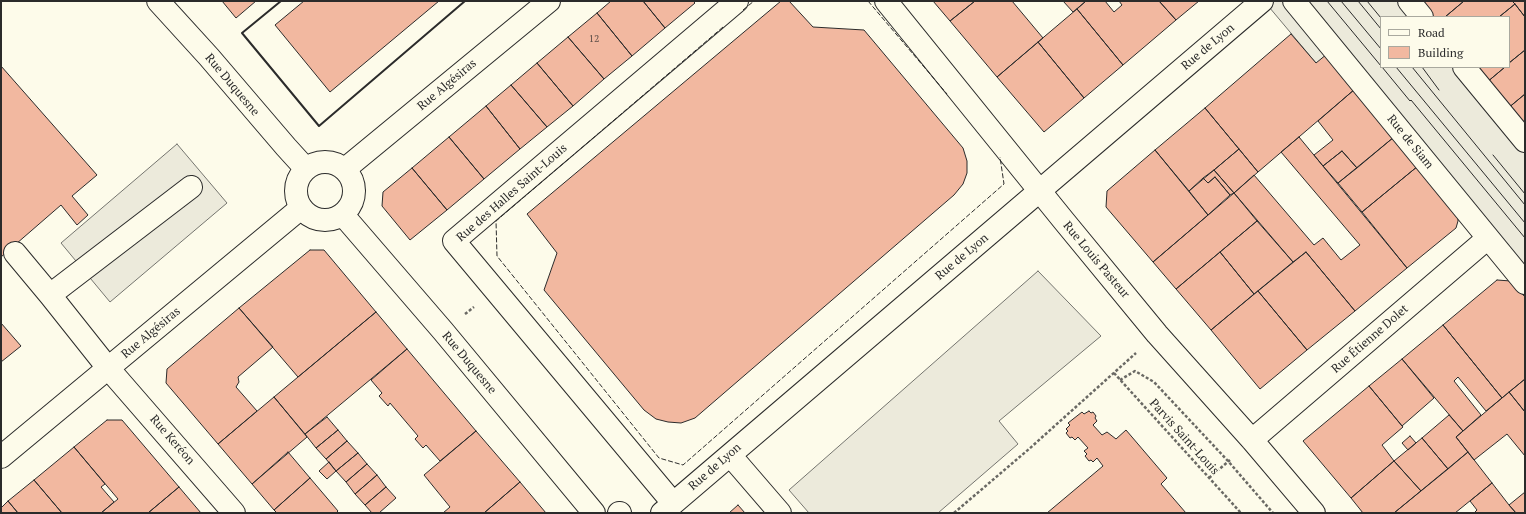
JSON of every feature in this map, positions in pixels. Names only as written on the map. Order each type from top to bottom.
[{"type":"street","name":"Rue Duquesne","points":[[158,1],[306,168]]},
{"type":"street","name":"Rue Algésiras","points":[[345,169],[548,1]]},
{"type":"street","name":"Rue des Halles Saint-Louis","points":[[668,508],[454,241],[737,1]]},
{"type":"street","name":"Rue Louis Pasteur","points":[[886,1],[1039,191],[1157,334],[1252,440],[1314,513]]},
{"type":"street","name":"Rue de Lyon","points":[[668,508],[1262,1]]},
{"type":"street","name":"Rue de Siam","points":[[1294,1],[1525,283]]},
{"type":"street","points":[[1409,1],[1421,16]]},
{"type":"street","points":[[1465,68],[1525,141]]},
{"type":"street","points":[[317,162],[330,162],[345,169],[350,174],[355,185],[355,196],[350,207],[343,215],[332,220],[320,220],[301,208],[296,197],[296,186],[300,176],[306,168],[317,162]]},
{"type":"street","points":[[50,296],[191,187]]},
{"type":"street","name":"Rue Algésiras","points":[[1,457],[301,208]]},
{"type":"street","name":"Rue Duquesne","points":[[343,215],[443,331],[594,513]]},
{"type":"street","name":"Rue Étienne Dolet","points":[[1252,440],[1488,238]]},
{"type":"street","name":"Rue Keréon","points":[[15,253],[108,368],[234,513]]},
{"type":"street","points":[[730,455],[780,513]]},
{"type":"path","name":"Parvis Saint-Louis","points":[[1120,380],[1134,371],[1154,382],[1228,461],[1273,513]]},
{"type":"path","name":"Parvis Saint-Louis","points":[[954,513],[1029,449],[1114,372],[1241,513]]},
{"type":"path","points":[[1209,478],[1228,461]]},
{"type":"shaded area","points":[[1264,1],[1418,1],[1430,16],[1380,16],[1380,68],[1474,68],[1525,131],[1525,297],[1355,89],[1316,63]]},
{"type":"shaded area","points":[[177,144],[227,203],[110,302],[61,243]]},
{"type":"shaded area","points":[[1038,271],[1101,336],[999,421],[1018,444],[938,513],[809,513],[789,490]]},
{"type":"building","points":[[222,1],[256,1],[236,18]]},
{"type":"building","points":[[304,1],[439,1],[330,92],[275,25]]},
{"type":"building","points":[[611,1],[643,1],[665,28],[632,56],[597,13]]},
{"type":"building","points":[[643,1],[693,1],[695,3],[665,28]]},
{"type":"building","points":[[781,1],[789,1],[813,27],[864,30],[963,148],[967,161],[967,173],[963,184],[954,195],[695,418],[681,423],[656,419],[644,410],[544,290],[557,253],[527,214]]},
{"type":"building","points":[[933,1],[975,1],[950,21]]},
{"type":"building","points":[[975,1],[1012,1],[1043,38],[997,77],[950,21]]},
{"type":"building","points":[[1063,1],[1086,1],[1073,12]]},
{"type":"building","points":[[1086,1],[1105,1],[1114,12],[1122,5],[1119,1],[1159,1],[1176,20],[1123,65],[1077,9]]},
{"type":"building","points":[[1159,1],[1199,1],[1176,20]]},
{"type":"building","points":[[1418,1],[1464,1],[1446,16],[1430,16]]},
{"type":"building","points":[[1464,1],[1512,1],[1515,4],[1500,16],[1446,16]]},
{"type":"building","points":[[1512,1],[1525,1],[1525,17],[1515,4]]},
{"type":"building","points":[[1515,4],[1525,17],[1525,50],[1510,62],[1510,16],[1500,16]]},
{"type":"building","points":[[1077,9],[1123,65],[1084,98],[1038,42]]},
{"type":"building","points":[[597,13],[632,56],[604,79],[568,37]]},
{"type":"building","points":[[1291,34],[1316,63],[1327,54],[1355,89],[1258,172],[1205,108]]},
{"type":"building","points":[[568,37],[604,79],[573,106],[537,63]]},
{"type":"building","points":[[1038,42],[1084,98],[1044,132],[997,77]]},
{"type":"building","points":[[1525,50],[1525,94],[1507,109],[1486,83],[1504,68],[1510,68],[1510,62]]},
{"type":"building","points":[[537,63],[573,106],[547,127],[511,85]]},
{"type":"building","points":[[1,66],[97,175],[72,196],[88,215],[77,225],[61,205],[1,257]]},
{"type":"building","points":[[1474,68],[1504,68],[1486,83]]},
{"type":"building","points":[[511,85],[547,127],[520,149],[486,106]]},
{"type":"building","points":[[1355,89],[1394,137],[1357,168],[1342,151],[1323,166],[1314,155],[1333,140],[1318,121]]},
{"type":"building","points":[[1525,94],[1525,131],[1507,109]]},
{"type":"building","points":[[486,106],[520,149],[484,179],[449,137]]},
{"type":"building","points":[[1205,108],[1239,149],[1189,191],[1155,150]]},
{"type":"building","points":[[449,137],[484,179],[447,210],[412,168]]},
{"type":"building","points":[[1299,137],[1407,268],[1355,311],[1306,252],[1293,262],[1234,193],[1254,175],[1314,245],[1323,238],[1341,260],[1360,245],[1281,152]]},
{"type":"building","points":[[1394,137],[1418,166],[1362,212],[1338,183]]},
{"type":"building","points":[[1239,149],[1258,172],[1234,193],[1214,170]]},
{"type":"building","points":[[1155,150],[1208,215],[1153,262],[1106,207],[1107,191]]},
{"type":"building","points":[[1342,151],[1357,168],[1338,183],[1323,166]]},
{"type":"building","points":[[1418,166],[1458,218],[1458,221],[1456,228],[1407,268],[1362,212]]},
{"type":"building","points":[[412,168],[447,210],[410,240],[382,206],[383,192]]},
{"type":"building","points":[[1214,170],[1234,193],[1230,195],[1215,177],[1208,183],[1203,178]]},
{"type":"building","points":[[1215,177],[1230,195],[1208,215],[1189,191],[1203,178],[1208,183]]},
{"type":"building","points":[[1234,193],[1257,221],[1176,289],[1153,262]]},
{"type":"building","points":[[1257,221],[1293,262],[1254,294],[1220,252]]},
{"type":"building","points":[[310,250],[324,250],[376,312],[298,377],[239,308]]},
{"type":"building","points":[[1220,252],[1254,294],[1211,330],[1176,289]]},
{"type":"building","points":[[1306,252],[1355,311],[1307,350],[1258,291]]},
{"type":"building","points":[[1497,280],[1511,281],[1525,297],[1525,379],[1502,398],[1443,325]]},
{"type":"building","points":[[1258,291],[1307,350],[1260,389],[1211,330]]},
{"type":"building","points":[[239,308],[273,347],[238,377],[239,382],[236,387],[257,411],[218,444],[166,383],[167,369]]},
{"type":"building","points":[[376,312],[407,349],[305,434],[274,397]]},
{"type":"building","points":[[1,323],[21,346],[1,362]]},
{"type":"building","points":[[1443,325],[1502,398],[1486,411],[1458,377],[1454,381],[1481,415],[1463,431],[1402,359]]},
{"type":"building","points":[[407,349],[476,431],[440,461],[426,445],[423,448],[415,439],[418,436],[390,403],[388,406],[379,396],[382,393],[371,380]]},
{"type":"building","points":[[1402,359],[1434,398],[1402,426],[1369,386]]},
{"type":"building","points":[[1525,379],[1525,412],[1509,392]]},
{"type":"building","points":[[1369,386],[1403,427],[1382,445],[1394,461],[1351,498],[1303,441]]},
{"type":"building","points":[[1509,392],[1525,412],[1525,456],[1507,434],[1474,460],[1456,437]]},
{"type":"building","points":[[274,397],[307,437],[252,484],[218,444]]},
{"type":"building","points":[[1089,411],[1091,413],[1093,412],[1096,416],[1095,418],[1097,421],[1093,425],[1102,435],[1107,432],[1116,439],[1126,430],[1167,478],[1161,484],[1186,513],[1047,513],[1103,466],[1097,458],[1093,462],[1091,460],[1089,461],[1085,456],[1087,454],[1084,451],[1088,448],[1078,437],[1075,440],[1072,437],[1070,438],[1066,433],[1068,431],[1066,429],[1070,425],[1068,423],[1082,412],[1084,414]]},
{"type":"building","points":[[1449,415],[1463,431],[1456,437],[1468,452],[1448,469],[1422,438]]},
{"type":"building","points":[[327,417],[338,430],[316,448],[305,434]]},
{"type":"building","points":[[107,420],[122,420],[179,487],[148,513],[101,513],[118,499],[74,447]]},
{"type":"building","points":[[338,430],[347,441],[326,459],[316,448]]},
{"type":"building","points":[[476,431],[520,482],[484,513],[443,513],[450,507],[424,475]]},
{"type":"building","points":[[1410,436],[1416,443],[1408,450],[1402,443]]},
{"type":"building","points":[[1422,438],[1448,469],[1421,491],[1394,461]]},
{"type":"building","points":[[347,441],[358,453],[336,471],[326,459]]},
{"type":"building","points":[[74,447],[105,484],[101,487],[114,502],[101,513],[62,513],[34,480]]},
{"type":"building","points":[[288,452],[310,478],[274,510],[252,484]]},
{"type":"building","points":[[1468,452],[1492,483],[1455,513],[1394,513]]},
{"type":"building","points":[[358,453],[367,464],[346,482],[336,471]]},
{"type":"building","points":[[1394,461],[1421,491],[1394,513],[1363,513],[1351,498]]},
{"type":"building","points":[[329,462],[336,471],[327,479],[319,471]]},
{"type":"building","points":[[367,464],[377,475],[355,494],[346,482]]},
{"type":"building","points":[[377,475],[386,487],[365,505],[355,494]]},
{"type":"building","points":[[310,478],[338,511],[336,513],[277,513],[274,510]]},
{"type":"building","points":[[34,480],[62,513],[18,513],[8,501]]},
{"type":"building","points":[[520,482],[546,513],[484,513]]},
{"type":"building","points":[[1492,483],[1516,513],[1474,513],[1477,510],[1470,501]]},
{"type":"building","points":[[179,487],[201,513],[148,513]]},
{"type":"building","points":[[386,487],[396,498],[379,513],[372,513],[365,505]]},
{"type":"building","points":[[1525,492],[1525,513],[1516,513],[1509,505]]},
{"type":"building","points":[[8,501],[18,513],[1,513],[1,508]]},
{"type":"building","points":[[738,505],[745,513],[729,513]]},
{"type":"tram line","points":[[1327,1],[1380,65]]},
{"type":"tram line","points":[[1341,1],[1380,48]]},
{"type":"tram line","points":[[1358,1],[1380,28]]},
{"type":"tram line","points":[[1367,1],[1380,17]]},
{"type":"tram line","points":[[1383,68],[1525,238]]},
{"type":"tram line","points":[[1397,68],[1525,223]]},
{"type":"tram line","points":[[1413,68],[1525,205]]},
{"type":"tram line","points":[[1423,68],[1439,90]]},
{"type":"tram line","points":[[1493,155],[1525,194]]},
{"type":"fence","points":[[743,10],[754,1]]},
{"type":"fence","points":[[868,1],[947,94]]},
{"type":"fence","points":[[723,27],[496,221],[497,256],[659,458],[683,465],[1004,184],[1000,157]]},
{"type":"wall","points":[[281,1],[242,33],[319,126],[465,1]]}]
